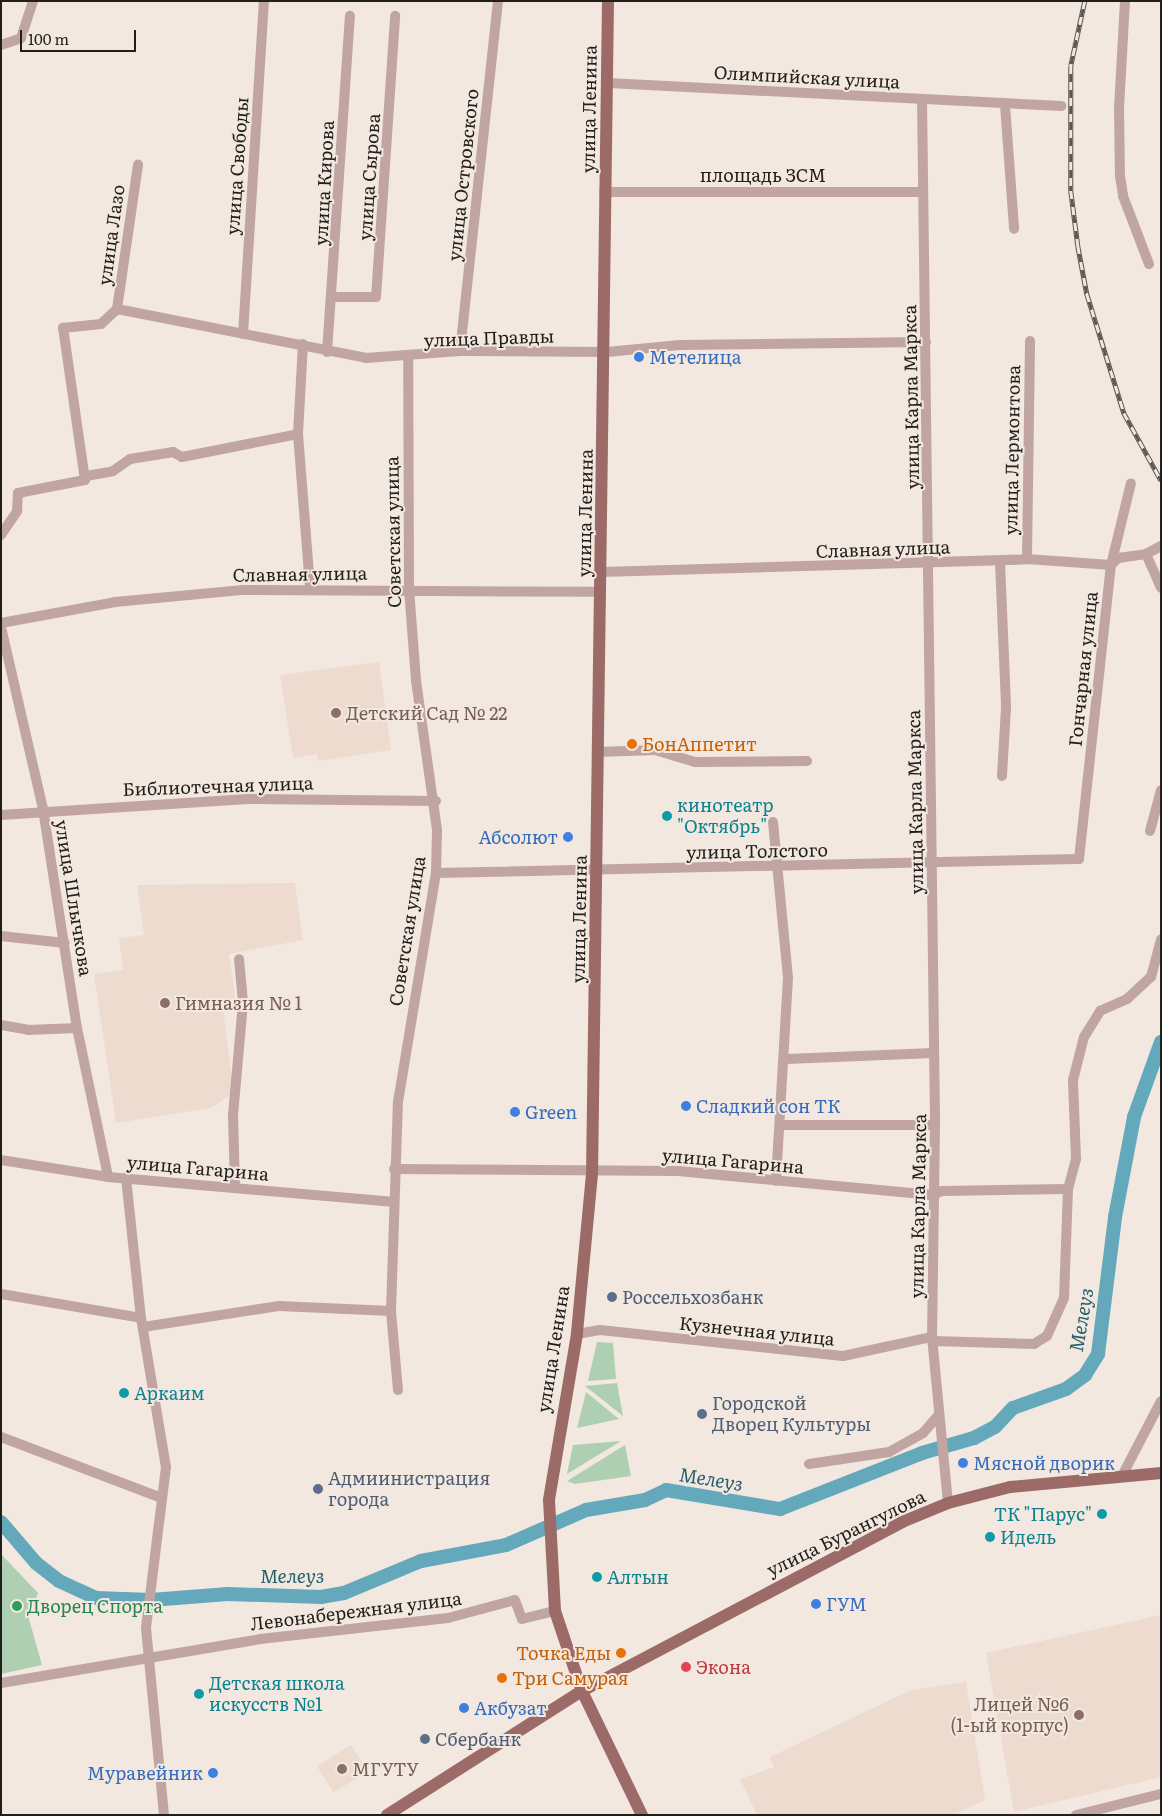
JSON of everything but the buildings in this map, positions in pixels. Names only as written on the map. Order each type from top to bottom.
[{"type":"main road","name":"улица Ленина","points":[[608,1],[608,83],[604,192],[607,352],[601,572],[592,1174],[578,1334],[549,1500],[555,1611],[582,1691],[642,1815]]},
{"type":"main road","name":"улица Бурангулова","points":[[387,1815],[582,1691],[805,1571],[948,1503],[1010,1487],[1123,1474],[1161,1473]]},
{"type":"main road","name":"улица Бурангулова","points":[[1147,1474],[1161,1480]]},
{"type":"street","points":[[1,45],[21,38],[33,1]]},
{"type":"street","name":"улица Свободы","points":[[243,334],[264,1]]},
{"type":"street","name":"улица Островского","points":[[460,351],[498,1]]},
{"type":"street","points":[[1125,1],[1118,107],[1120,176],[1122,196],[1149,264]]},
{"type":"street","name":"улица Кирова","points":[[327,352],[333,297],[350,16]]},
{"type":"street","name":"улица Сырова","points":[[333,297],[376,297],[395,16]]},
{"type":"street","name":"Олимпийская улица","points":[[608,83],[922,98],[1005,105],[1061,106]]},
{"type":"street","name":"улица Карла Маркса","points":[[922,98],[935,1125],[933,1339],[938,1421],[948,1503]]},
{"type":"street","points":[[1005,105],[1014,229]]},
{"type":"street","name":"улица Лазо","points":[[117,309],[138,165]]},
{"type":"street","name":"площадь ЗСМ","points":[[604,192],[922,192]]},
{"type":"street","points":[[1,535],[17,511],[18,493],[82,483],[86,476],[62,328],[101,324],[117,309]]},
{"type":"street","name":"улица Правды","points":[[117,309],[303,344],[327,352],[366,358],[408,357],[460,351],[607,352],[680,345],[926,342]]},
{"type":"street","name":"улица Лермонтова","points":[[1028,559],[1030,340]]},
{"type":"street","points":[[303,344],[298,434],[310,587]]},
{"type":"street","name":"Советская улица","points":[[398,1390],[391,1311],[394,1169],[404,1048],[436,873],[436,801],[416,680],[409,589],[408,357]]},
{"type":"street","points":[[86,476],[113,471],[130,459],[165,453],[182,457],[298,434]]},
{"type":"street","name":"Гончарная улица","points":[[1079,860],[1111,565],[1131,483]]},
{"type":"street","name":"Славная улица","points":[[601,572],[1000,562],[1028,559],[1111,565],[1118,558],[1146,554],[1161,546]]},
{"type":"street","points":[[1146,554],[1161,588]]},
{"type":"street","points":[[1000,562],[1006,708],[1002,776]]},
{"type":"street","name":"Славная улица","points":[[1,625],[115,602],[310,587],[601,592]]},
{"type":"street","name":"улица Шлычкова","points":[[1,625],[44,809],[77,1028],[108,1177]]},
{"type":"street","points":[[598,752],[655,750],[695,762],[807,761]]},
{"type":"street","points":[[1150,831],[1161,790]]},
{"type":"street","name":"Библиотечная улица","points":[[1,815],[44,809],[251,799],[436,801]]},
{"type":"street","points":[[773,822],[788,978],[786,1059],[776,1181]]},
{"type":"street","name":"улица Толстого","points":[[436,873],[597,868],[778,869],[1079,860]]},
{"type":"street","points":[[1,936],[65,943]]},
{"type":"street","points":[[1068,1189],[1076,1159],[1073,1080],[1084,1037],[1100,1011],[1127,999],[1151,977],[1161,939]]},
{"type":"street","points":[[235,1187],[233,1114],[243,1002],[239,960]]},
{"type":"street","points":[[1,1025],[28,1030],[77,1028]]},
{"type":"street","points":[[786,1059],[934,1053]]},
{"type":"street","points":[[781,1125],[935,1125]]},
{"type":"street","name":"улица Гагарина","points":[[1,1160],[108,1177],[392,1202]]},
{"type":"street","name":"улица Гагарина","points":[[394,1169],[592,1174],[632,1169],[933,1195],[942,1191],[1068,1189]]},
{"type":"street","points":[[126,1178],[142,1322],[166,1467],[159,1497],[146,1628],[146,1656],[164,1815]]},
{"type":"street","name":"Кузнечная улица","points":[[578,1334],[600,1330],[843,1356],[933,1339],[1034,1344],[1047,1336],[1064,1298],[1068,1189]]},
{"type":"street","points":[[1,1294],[142,1322],[279,1306],[391,1311]]},
{"type":"street","points":[[1123,1474],[1161,1400]]},
{"type":"street","points":[[809,1464],[889,1452],[923,1433],[938,1421]]},
{"type":"street","points":[[1,1437],[159,1497]]},
{"type":"street","name":"Левонабережная улица","points":[[146,1656],[448,1618],[515,1600],[522,1619],[555,1611]]},
{"type":"street","points":[[1,1683],[146,1656]]},
{"type":"street","points":[[1076,1815],[1161,1794]]},
{"type":"shaded area","name":"Детский Сад № 22","points":[[379,662],[391,750],[318,761],[317,754],[293,758],[280,675]]},
{"type":"shaded area","name":"Гимназия № 1","points":[[295,883],[303,940],[229,954],[236,1002],[223,1009],[234,1093],[211,1108],[116,1123],[94,974],[123,970],[119,938],[144,935],[137,885]]},
{"type":"shaded area","name":"Лицей №6 (1-ый корпус)","points":[[1161,1615],[1161,1777],[1014,1812],[986,1653]]},
{"type":"shaded area","points":[[966,1682],[985,1800],[954,1815],[757,1815],[740,1779],[774,1767],[770,1757],[911,1690]]},
{"type":"shaded area","name":"МГУТУ","points":[[351,1745],[367,1771],[334,1792],[317,1766]]},
{"type":"green space","points":[[597,1342],[613,1343],[616,1379],[588,1381]]},
{"type":"green space","points":[[617,1383],[623,1416],[585,1386]]},
{"type":"green space","points":[[586,1392],[619,1419],[577,1428]]},
{"type":"green space","points":[[621,1441],[567,1474],[573,1445]]},
{"type":"green space","points":[[625,1445],[631,1476],[575,1484],[567,1481]]},
{"type":"green space","name":"Дворец Спорта","points":[[1,1554],[38,1593],[29,1619],[42,1665],[1,1674]]},
{"type":"waterway","name":"Мелеуз","points":[[1,1522],[36,1563],[59,1581],[96,1598],[151,1600],[228,1594],[321,1597],[344,1593],[421,1561],[506,1545],[586,1510],[645,1500],[666,1490],[780,1509],[922,1453],[974,1438],[995,1427],[1013,1408],[1066,1389],[1085,1375],[1098,1354],[1115,1217],[1134,1117],[1161,1042]]},
{"type":"railway","points":[[1085,1],[1071,66],[1071,191],[1078,246],[1087,294],[1124,413],[1161,480]]},
{"type":"place","name":"Метелица","points":[[639,357]]},
{"type":"place","name":"Детский Сад № 22","points":[[336,713]]},
{"type":"place","name":"БонАппетит","points":[[632,744]]},
{"type":"place","name":"кинотеатр \"Октябрь\"","points":[[667,816]]},
{"type":"place","name":"Абсолют","points":[[568,837]]},
{"type":"place","name":"Гимназия № 1","points":[[165,1003]]},
{"type":"place","name":"Сладкий сон ТК","points":[[686,1106]]},
{"type":"place","name":"Green","points":[[515,1112]]},
{"type":"place","name":"Россельхозбанк","points":[[612,1297]]},
{"type":"place","name":"Аркаим","points":[[124,1393]]},
{"type":"place","name":"Городской Дворец Культуры","points":[[702,1414]]},
{"type":"place","name":"Мясной дворик","points":[[963,1463]]},
{"type":"place","name":"Адмиинистрация города","points":[[318,1489]]},
{"type":"place","name":"ТК \"Парус\"","points":[[1102,1514]]},
{"type":"place","name":"Идель","points":[[990,1537]]},
{"type":"place","name":"Алтын","points":[[597,1577]]},
{"type":"place","name":"ГУМ","points":[[816,1604]]},
{"type":"place","name":"Дворец Спорта","points":[[17,1606]]},
{"type":"place","name":"Точка Еды","points":[[621,1653]]},
{"type":"place","name":"Экона","points":[[686,1667]]},
{"type":"place","name":"Три Самурая","points":[[502,1678]]},
{"type":"place","name":"Детская школа искусств №1","points":[[199,1694]]},
{"type":"place","name":"Акбузат","points":[[464,1708]]},
{"type":"place","name":"Лицей №6 (1-ый корпус)","points":[[1079,1715]]},
{"type":"place","name":"Сбербанк","points":[[425,1739]]},
{"type":"place","name":"МГУТУ","points":[[342,1769]]},
{"type":"place","name":"Муравейник","points":[[213,1773]]}]
